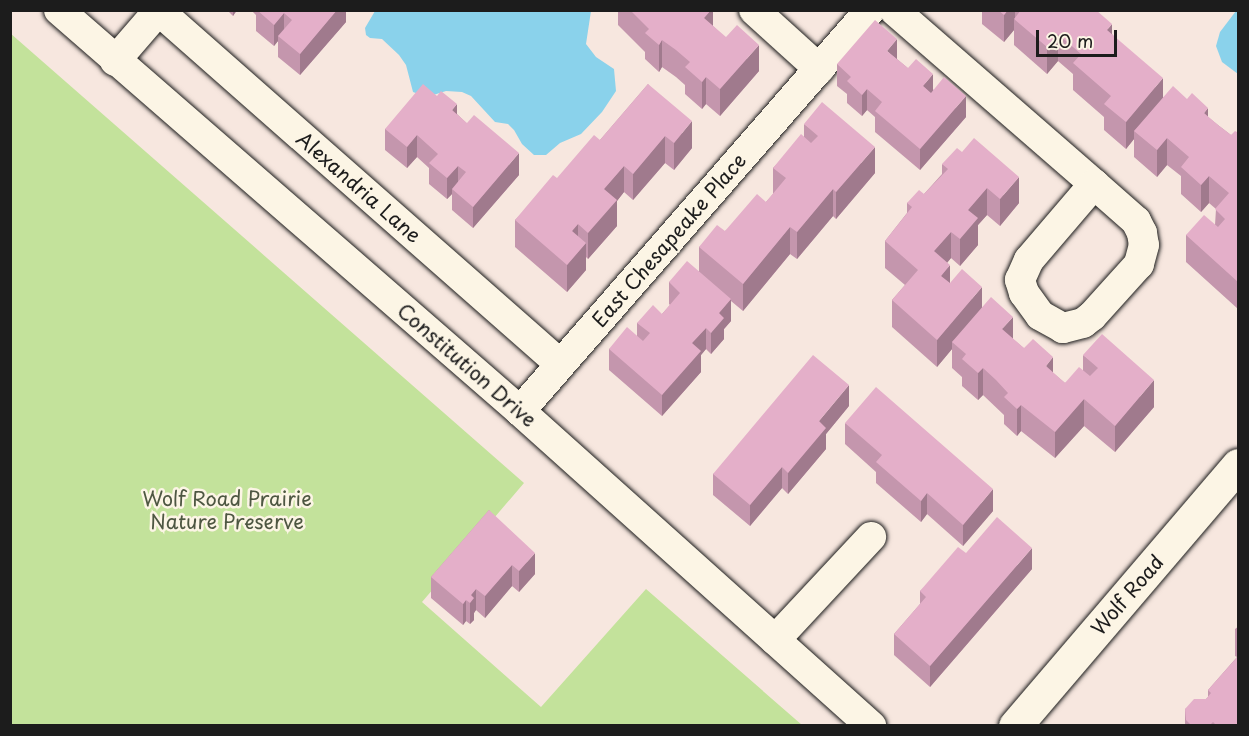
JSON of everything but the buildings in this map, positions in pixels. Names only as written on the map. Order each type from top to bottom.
[{"type":"main road","name":"Wolf Road","points":[[1015,726],[1239,465]]},
{"type":"street","name":"Constitution Drive","points":[[59,10],[520,411],[871,726]]},
{"type":"street","points":[[754,10],[819,69]]},
{"type":"street","name":"East Chesapeake Place","points":[[520,411],[870,10]]},
{"type":"street","points":[[894,10],[1094,184],[1136,221],[1142,233],[1142,255],[1139,264],[1092,316],[1083,323],[1063,327],[1040,315],[1024,293],[1020,280],[1029,260],[1094,184]]},
{"type":"street","points":[[115,61],[159,11]]},
{"type":"street","name":"Alexandria Lane","points":[[159,11],[560,364]]},
{"type":"street","points":[[775,640],[871,537]]},
{"type":"green space","name":"Wolf Road Prairie Nature Preserve","points":[[10,33],[524,483],[422,602],[541,707],[646,589],[802,725],[11,725]]},
{"type":"water","points":[[375,11],[591,11],[586,44],[596,57],[614,69],[616,91],[602,112],[581,134],[560,143],[546,155],[534,155],[522,144],[508,124],[495,122],[471,96],[462,92],[446,91],[427,97],[413,92],[406,65],[399,55],[382,39],[370,38],[366,35],[365,28]]},
{"type":"water","points":[[1238,11],[1238,74],[1222,62],[1216,46],[1220,32]]}]
